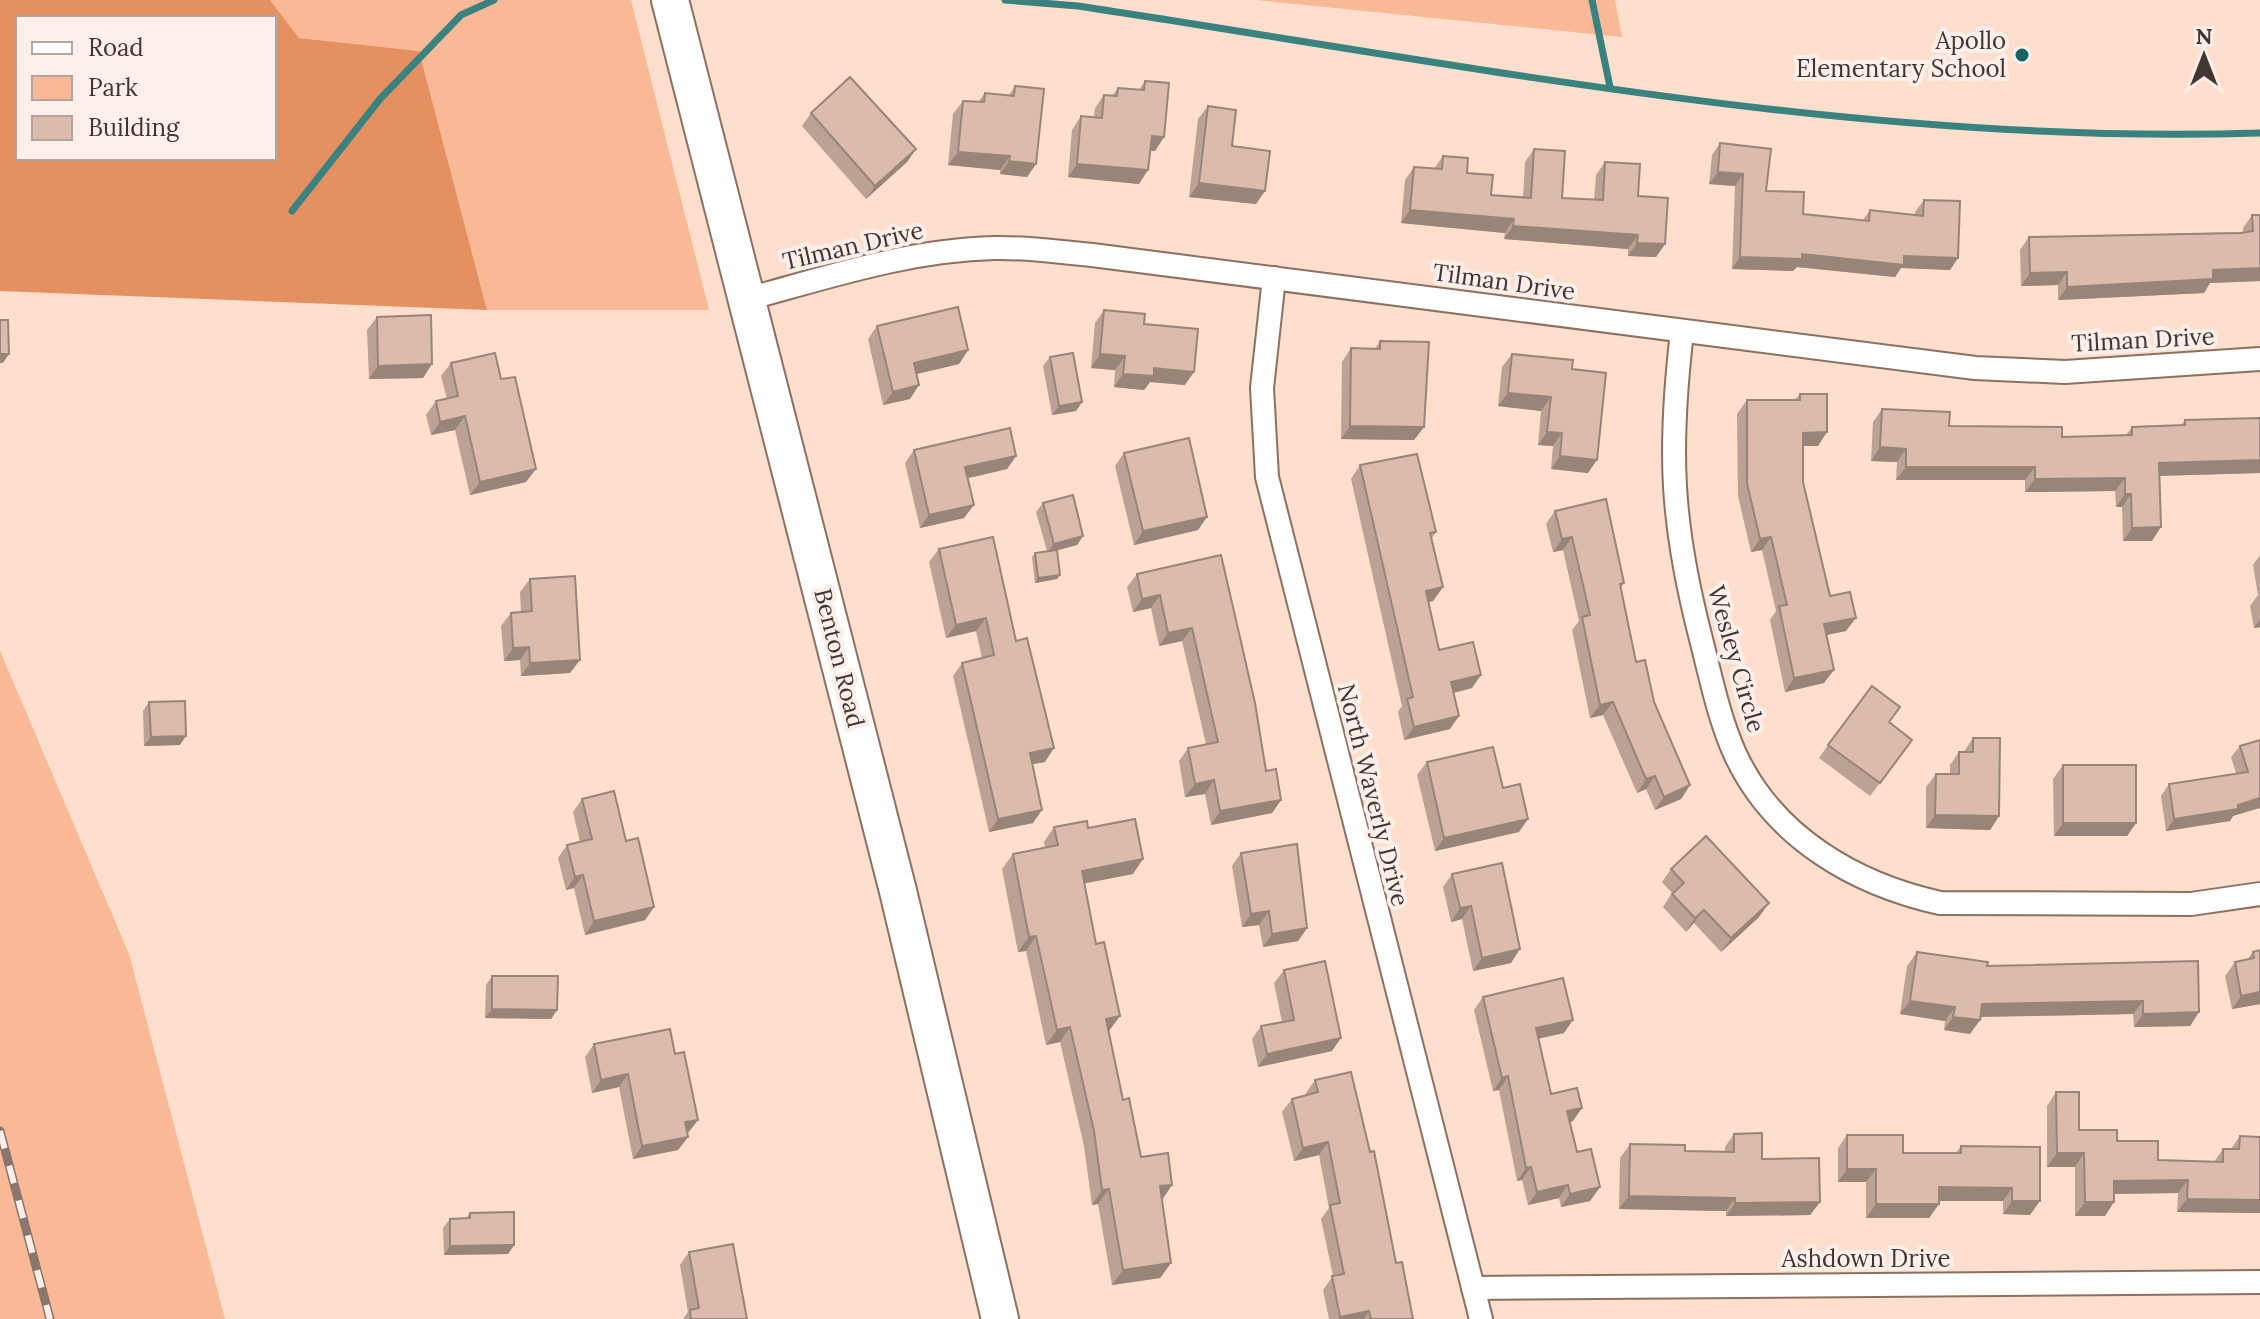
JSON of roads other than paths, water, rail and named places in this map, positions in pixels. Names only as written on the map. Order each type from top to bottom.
[{"type":"main road","name":"Benton Road","points":[[670,0],[898,891],[1000,1319]]},
{"type":"street","name":"Tilman Drive","points":[[747,299],[923,254],[995,248],[1092,255],[1682,332],[2017,371],[2133,369],[2260,359]]},
{"type":"street","name":"North Waverly Drive","points":[[1274,278],[1262,388],[1267,477],[1481,1319]]},
{"type":"street","name":"Wesley Circle","points":[[1682,332],[1672,426],[1672,468],[1680,551],[1722,720],[1746,775],[1775,814],[1843,869],[1915,898],[1940,903],[2191,904],[2260,894]]},
{"type":"street","name":"Ashdown Drive","points":[[1473,1288],[2260,1282]]},
{"type":"waterway","points":[[292,211],[380,99],[461,15],[494,0]]},
{"type":"waterway","points":[[1005,0],[1078,6],[1519,76],[1815,114],[1964,127],[2112,134],[2260,133]]},
{"type":"waterway","points":[[1592,0],[1610,87]]},
{"type":"railway","points":[[0,1131],[50,1319]]},
{"type":"place","name":"Apollo Elementary School","points":[[2022,55]]}]
